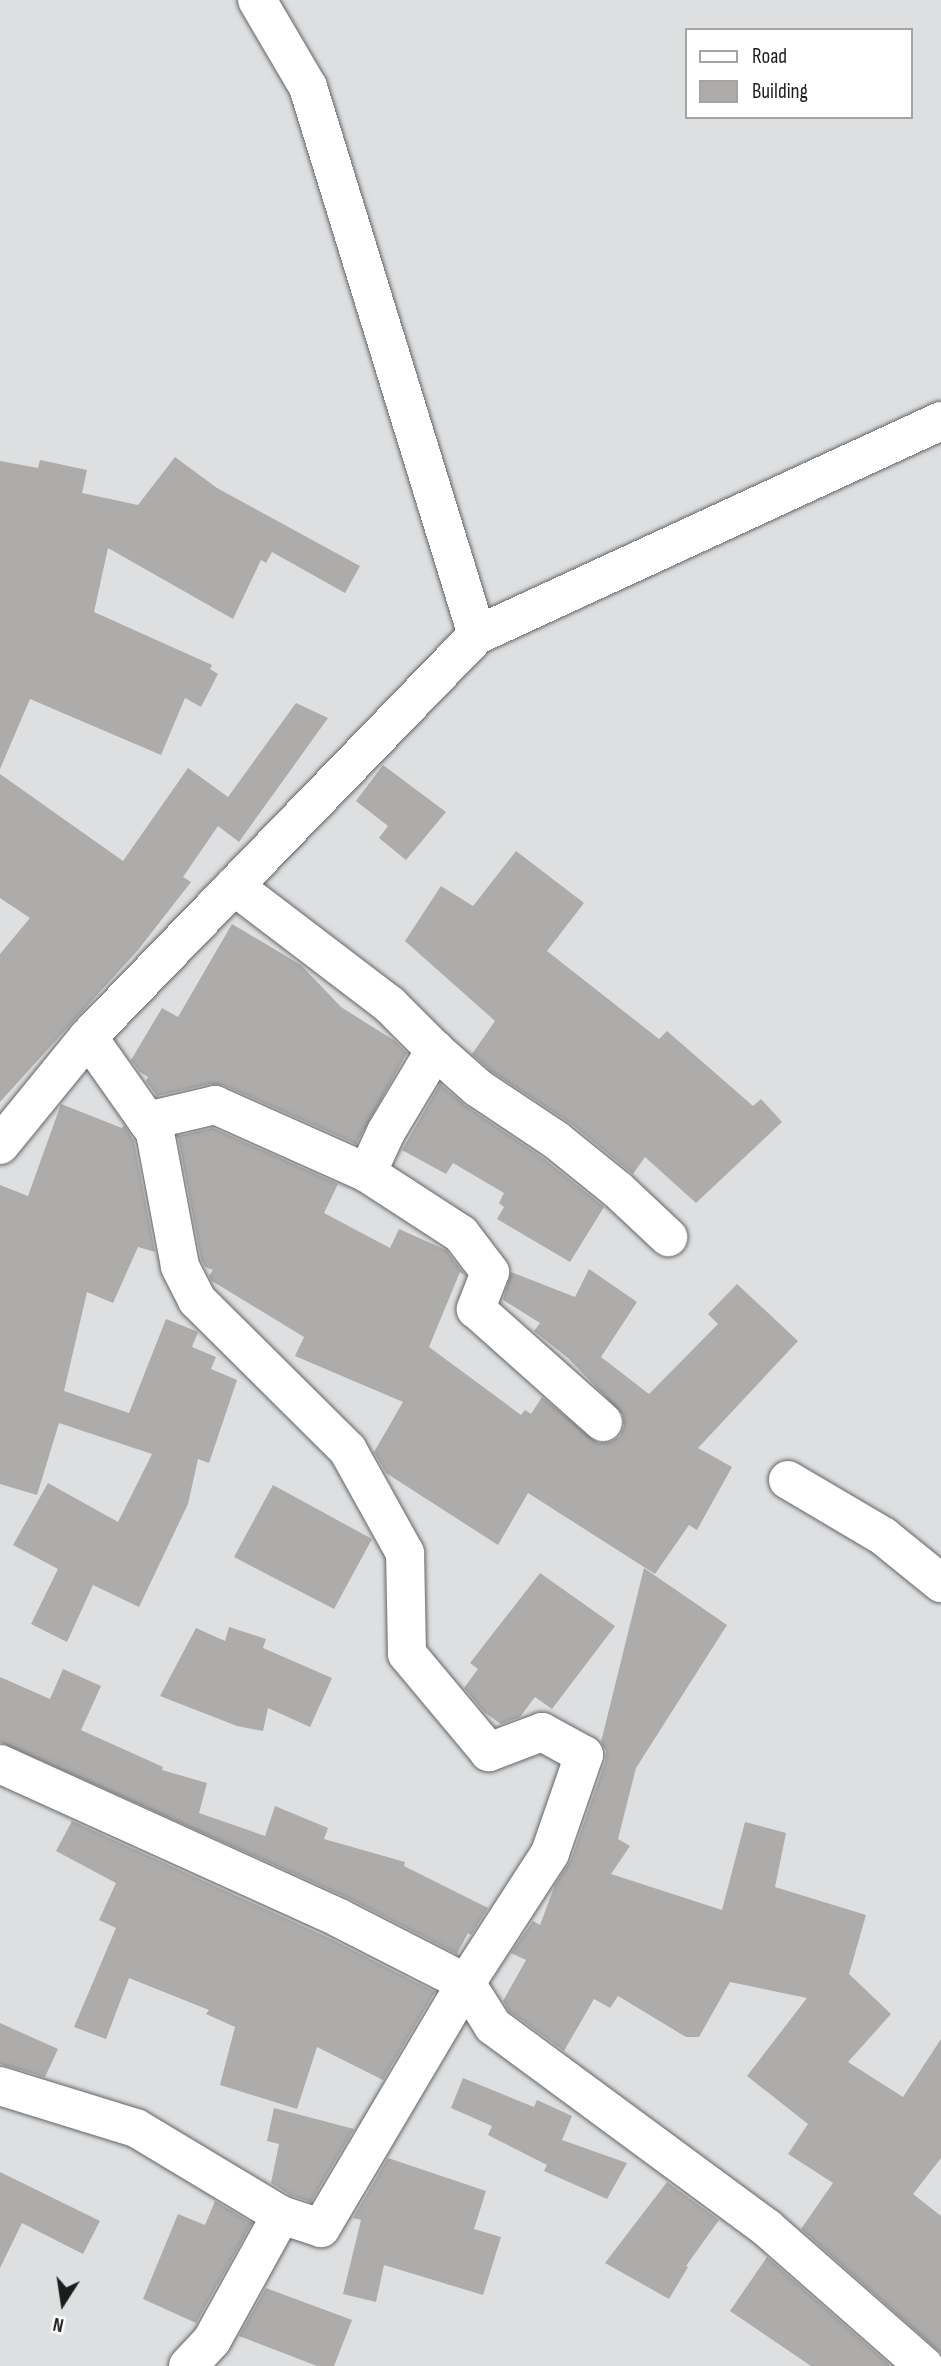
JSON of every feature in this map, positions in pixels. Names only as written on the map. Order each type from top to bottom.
[{"type":"street","points":[[257,0],[308,87],[477,635]]},
{"type":"street","points":[[0,1145],[88,1037],[477,635],[941,421]]},
{"type":"street","points":[[234,886],[389,1004],[478,1088],[555,1140],[667,1237]]},
{"type":"street","points":[[0,2086],[136,2128],[281,2214],[321,2228],[466,1983],[550,1853],[584,1755],[542,1732],[489,1752],[407,1654],[405,1553],[348,1450],[197,1300],[180,1266],[155,1132],[88,1037]]},
{"type":"street","points":[[367,1173],[386,1132],[435,1050]]},
{"type":"street","points":[[147,1121],[215,1105],[367,1173],[461,1234],[490,1272],[476,1310],[603,1422]]},
{"type":"street","points":[[788,1480],[883,1536],[941,1583]]},
{"type":"street","points":[[0,1764],[339,1918],[466,1983],[493,2026],[767,2228],[924,2366]]},
{"type":"street","points":[[188,2366],[212,2340],[281,2214]]},
{"type":"building","points":[[175,457],[217,488],[360,566],[345,593],[272,552],[266,563],[261,560],[233,619],[108,548],[94,612],[212,665],[210,669],[218,674],[201,707],[185,698],[161,755],[30,699],[0,769],[0,461],[38,468],[40,460],[87,470],[82,493],[138,505]]},
{"type":"building","points":[[296,703],[328,718],[239,842],[218,826],[183,877],[191,882],[138,950],[0,1102],[0,954],[30,918],[0,898],[0,774],[123,861],[188,768],[228,797]]},
{"type":"building","points":[[383,765],[446,812],[406,860],[379,838],[388,826],[356,801]]},
{"type":"building","points":[[516,851],[584,903],[547,951],[659,1039],[667,1031],[753,1106],[761,1099],[782,1122],[696,1203],[645,1157],[633,1174],[570,1123],[491,1071],[472,1054],[495,1021],[405,941],[441,886],[473,906]]},
{"type":"building","points":[[232,924],[301,965],[341,1007],[395,1041],[407,1053],[356,1144],[223,1085],[210,1084],[157,1096],[146,1081],[148,1077],[140,1072],[131,1060],[162,1008],[178,1017]]},
{"type":"building","points":[[440,1084],[466,1106],[543,1158],[604,1207],[570,1262],[497,1219],[504,1207],[499,1203],[504,1193],[453,1163],[446,1174],[402,1150]]},
{"type":"building","points":[[61,1104],[122,1128],[124,1125],[134,1141],[155,1252],[138,1247],[113,1303],[87,1292],[64,1391],[129,1413],[166,1319],[198,1332],[192,1347],[216,1357],[211,1369],[237,1380],[209,1463],[198,1459],[188,1504],[139,1607],[93,1585],[67,1642],[31,1624],[58,1569],[13,1545],[48,1483],[118,1522],[152,1454],[59,1423],[37,1495],[0,1484],[0,1185],[28,1196]]},
{"type":"building","points":[[213,1128],[338,1184],[324,1213],[390,1248],[399,1229],[446,1250],[465,1275],[460,1272],[429,1347],[521,1415],[525,1410],[531,1414],[542,1397],[598,1443],[611,1442],[620,1436],[624,1426],[623,1415],[568,1358],[534,1331],[540,1323],[503,1300],[511,1272],[575,1297],[589,1269],[637,1302],[601,1357],[649,1394],[718,1324],[708,1314],[737,1284],[798,1341],[698,1448],[732,1467],[697,1530],[689,1525],[655,1574],[528,1493],[498,1545],[386,1473],[374,1452],[403,1402],[295,1356],[304,1337],[212,1281],[209,1276],[213,1270],[205,1267],[201,1259],[178,1136]]},
{"type":"building","points":[[273,1485],[372,1539],[334,1609],[234,1557]]},
{"type":"building","points":[[644,1568],[727,1625],[636,1768],[618,1839],[630,1846],[611,1874],[722,1910],[745,1822],[786,1833],[775,1887],[866,1915],[849,1974],[891,2014],[848,2062],[903,2097],[941,2039],[941,2158],[913,2194],[941,2216],[941,2353],[801,2229],[833,2183],[788,2154],[808,2124],[747,2076],[807,1998],[730,1982],[699,2037],[686,2037],[618,1996],[610,2008],[594,1999],[564,2051],[509,2011],[503,2001],[526,1960],[511,1953],[533,1921],[540,1925],[555,1885],[571,1860],[605,1762],[606,1751],[601,1742]]},
{"type":"building","points":[[540,1573],[615,1626],[552,1709],[535,1697],[520,1717],[501,1724],[484,1712],[464,1688],[478,1669],[470,1663]]},
{"type":"building","points":[[229,1627],[266,1639],[263,1648],[332,1678],[310,1727],[268,1708],[263,1731],[237,1726],[160,1696],[196,1628],[225,1641]]},
{"type":"building","points":[[63,1669],[101,1686],[81,1730],[163,1767],[162,1770],[207,1783],[199,1813],[265,1836],[275,1806],[328,1828],[324,1839],[405,1862],[404,1866],[488,1908],[471,1935],[468,1933],[457,1954],[348,1898],[0,1742],[0,1677],[50,1699]]},
{"type":"building","points":[[72,1821],[329,1938],[435,1992],[383,2080],[317,2047],[297,2109],[220,2085],[235,2027],[206,2014],[209,2010],[129,1978],[106,2039],[74,2027],[116,1928],[99,1920],[116,1883],[56,1851]]},
{"type":"building","points":[[0,2023],[58,2049],[45,2077],[0,2064]]},
{"type":"building","points":[[463,2078],[534,2107],[537,2100],[572,2116],[562,2140],[627,2163],[607,2199],[544,2171],[547,2165],[488,2135],[492,2126],[451,2108]]},
{"type":"building","points":[[274,2108],[354,2129],[311,2202],[290,2195],[271,2183],[279,2144],[267,2141]]},
{"type":"building","points":[[388,2158],[486,2191],[474,2229],[501,2237],[483,2295],[384,2265],[376,2302],[343,2294],[361,2220],[353,2218]]},
{"type":"building","points":[[0,2172],[100,2221],[83,2254],[22,2223],[0,2268]]},
{"type":"building","points":[[667,2182],[719,2220],[686,2266],[688,2267],[669,2299],[605,2263]]},
{"type":"building","points":[[215,2201],[252,2223],[196,2323],[143,2299],[178,2214],[205,2225]]},
{"type":"building","points":[[767,2257],[890,2365],[811,2366],[730,2311]]},
{"type":"building","points":[[266,2288],[352,2320],[334,2366],[317,2366],[239,2336]]}]
